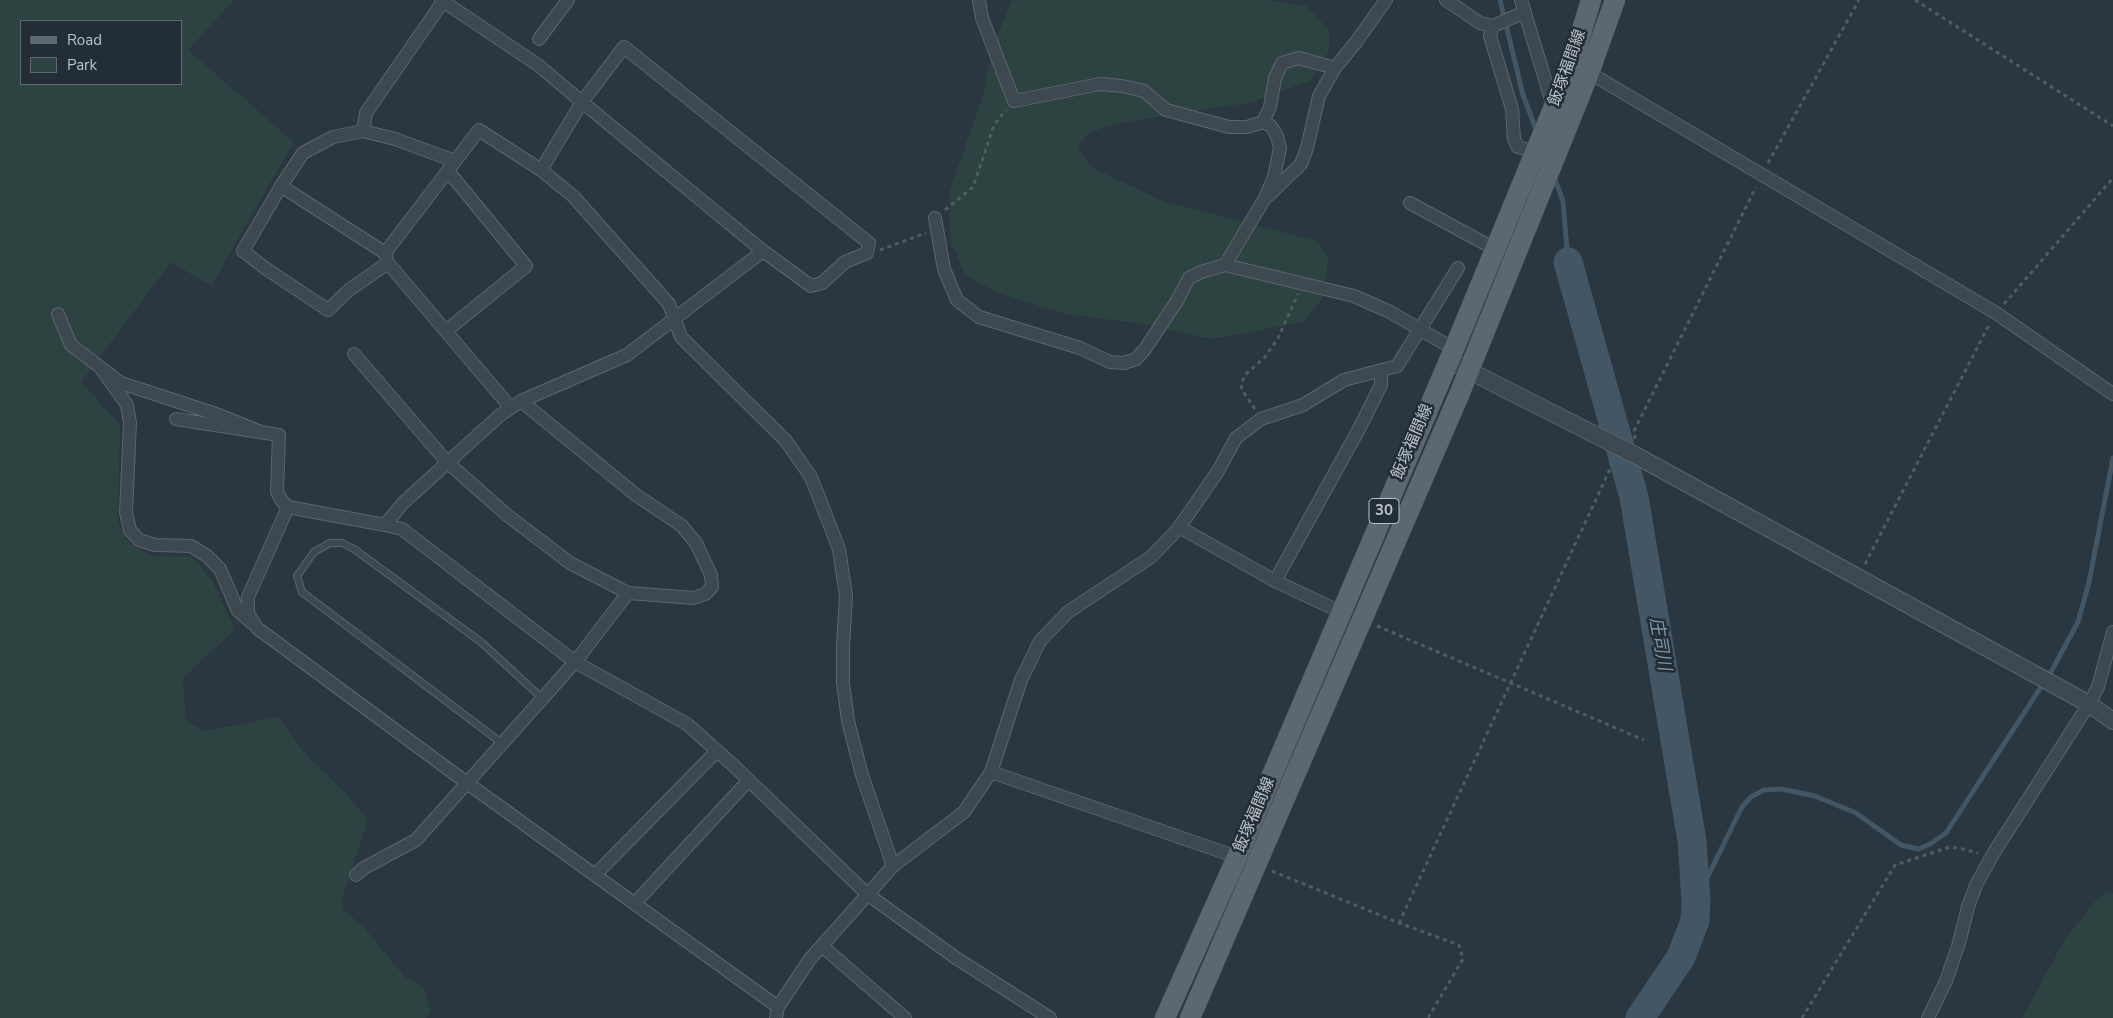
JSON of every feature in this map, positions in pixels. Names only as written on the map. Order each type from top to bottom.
[{"type":"main road","name":"飯塚福間線","points":[[1190,1018],[1469,370],[1580,68],[1591,0]]},
{"type":"main road","name":"飯塚福間線","points":[[1165,1018],[1237,857],[1554,109],[1580,68],[1615,0]]},
{"type":"street","points":[[364,131],[366,112],[443,0],[538,65],[582,102],[763,251],[811,286],[822,283],[845,262],[867,253],[869,243],[624,47],[582,102],[541,170]]},
{"type":"street","points":[[539,39],[568,0]]},
{"type":"street","points":[[979,0],[982,18],[1014,101],[1072,89],[1108,85],[1144,91],[1166,110],[1229,127],[1247,127],[1263,122],[1271,126],[1277,136],[1280,148],[1274,177],[1265,198],[1225,265]]},
{"type":"street","points":[[1265,198],[1301,164],[1320,96],[1335,68],[1386,0]]},
{"type":"street","points":[[1446,0],[1480,23],[1493,26]]},
{"type":"street","points":[[1536,152],[1518,147],[1514,138],[1512,109],[1490,36],[1493,26],[1523,6],[1554,109]]},
{"type":"street","points":[[1263,122],[1270,107],[1275,78],[1282,63],[1299,58],[1335,68]]},
{"type":"street","points":[[1580,68],[1996,312],[2113,394]]},
{"type":"street","points":[[446,331],[526,266],[452,166],[395,139],[364,131],[333,137],[303,153],[281,186],[243,251],[328,310],[387,258],[452,166],[479,130],[541,170],[574,196],[669,304],[681,337],[786,441],[811,477],[839,549],[846,596],[843,683],[848,721],[862,775],[893,866]]},
{"type":"street","points":[[281,186],[387,258],[446,331],[516,405],[636,495],[682,526],[696,544],[711,575],[712,588],[705,594],[694,598],[628,593],[570,563],[507,515],[447,462],[354,354]]},
{"type":"street","points":[[1410,203],[1495,249]]},
{"type":"street","points":[[936,223],[944,269],[957,300],[979,317],[1080,348],[1110,362],[1124,363],[1136,359],[1146,349],[1177,301],[1189,278],[1201,272],[1225,265],[1303,282],[1354,296],[1390,312],[1421,330],[1469,370],[1637,456],[2089,704],[2113,722]]},
{"type":"street","points":[[385,525],[403,502],[499,416],[516,405],[627,355],[674,321],[763,251]]},
{"type":"street","points":[[100,367],[127,405],[130,423],[126,512],[130,530],[139,540],[154,545],[191,546],[207,556],[220,570],[238,611],[257,628],[467,783],[635,903],[777,1012],[822,946],[893,866],[964,812],[992,772],[1021,680],[1040,641],[1068,612],[1151,557],[1179,527],[1218,471],[1236,438],[1261,419],[1303,405],[1344,380],[1397,366],[1458,268]]},
{"type":"street","points":[[58,314],[71,345],[120,383],[219,415],[261,432]]},
{"type":"street","points":[[1275,581],[1359,429],[1381,385],[1381,370]]},
{"type":"street","points":[[176,419],[279,435],[277,492],[288,507],[402,529],[575,662],[687,724],[749,780],[867,894],[956,958],[1050,1018]]},
{"type":"street","points":[[257,628],[248,613],[248,597],[288,507]]},
{"type":"street","points":[[1179,527],[1275,581],[1341,612]]},
{"type":"street","points":[[356,875],[364,868],[416,840],[575,662],[628,593]]},
{"type":"street","points":[[1928,1018],[1956,953],[1976,885],[1991,858],[2089,704],[2098,687],[2113,632]]},
{"type":"street","points":[[596,876],[718,751]]},
{"type":"street","points":[[992,772],[1237,857]]},
{"type":"street","points":[[635,903],[749,780]]},
{"type":"street","points":[[822,946],[905,1018]]},
{"type":"lane","points":[[502,744],[302,592],[298,576],[314,552],[330,543],[342,544],[354,550],[481,642],[543,699]]},
{"type":"path","points":[[1637,456],[1634,431],[1762,175],[1859,0]]},
{"type":"path","points":[[1915,0],[2113,126]]},
{"type":"path","points":[[867,253],[887,248],[936,223],[973,187],[994,125],[1014,101]]},
{"type":"path","points":[[1858,578],[1996,312],[2113,178]]},
{"type":"path","points":[[1261,419],[1242,390],[1241,384],[1245,376],[1265,357],[1278,338],[1303,282]]},
{"type":"path","points":[[1399,923],[1611,467],[1612,443]]},
{"type":"path","points":[[1362,621],[1644,740]]},
{"type":"path","points":[[1802,1018],[1895,865],[1950,847],[1991,858]]},
{"type":"path","points":[[1257,865],[1399,923],[1459,945],[1463,959],[1428,1018]]},
{"type":"green space","points":[[0,0],[234,0],[188,50],[294,142],[211,286],[171,262],[81,382],[120,425],[118,523],[129,543],[153,556],[192,557],[212,580],[235,629],[183,679],[186,720],[204,731],[278,717],[307,756],[343,790],[368,820],[342,899],[344,911],[362,925],[405,977],[423,987],[431,1011],[426,1018],[0,1018]]},
{"type":"green space","points":[[1012,0],[1266,0],[1306,6],[1329,30],[1329,51],[1311,80],[1254,102],[1119,123],[1090,132],[1078,146],[1090,167],[1163,201],[1316,241],[1328,257],[1325,295],[1304,322],[1212,339],[1144,324],[1065,314],[998,293],[965,275],[949,237],[950,190],[984,92],[992,48]]},
{"type":"green space","points":[[2107,892],[2113,893],[2113,1018],[2022,1018],[2065,939],[2097,899]]},
{"type":"waterway","points":[[1500,0],[1523,95],[1537,132]]},
{"type":"waterway","points":[[1554,177],[1563,201],[1568,262]]},
{"type":"waterway","name":"庄司川","points":[[1568,262],[1634,497],[1692,841],[1696,900],[1695,921],[1681,957],[1640,1018]]},
{"type":"waterway","points":[[1696,900],[1742,807],[1751,797],[1764,790],[1781,789],[1815,796],[1856,813],[1901,845],[1918,849],[1930,844],[1946,833],[2052,670],[2078,622],[2089,582],[2113,458]]}]
